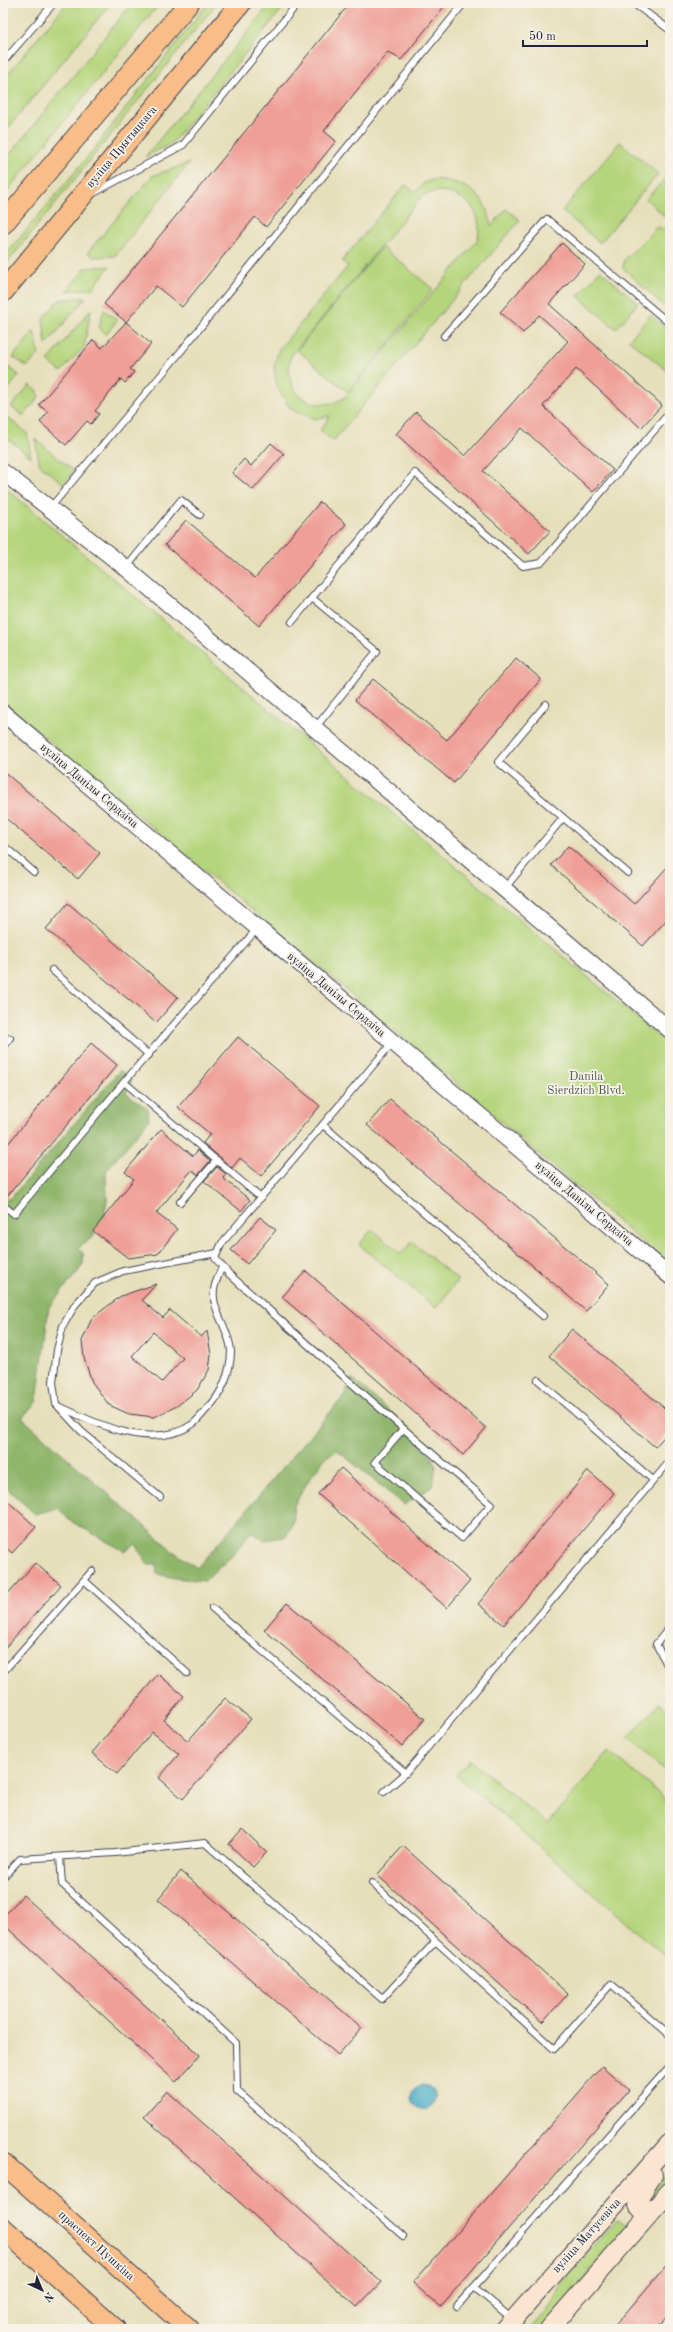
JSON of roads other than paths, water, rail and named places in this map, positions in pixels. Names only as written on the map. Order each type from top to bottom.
[{"type":"main road","points":[[3,224],[189,3]]},
{"type":"main road","name":"вуліца Прытыцкага","points":[[3,292],[241,3]]},
{"type":"main road","name":"вуліца Матусевіча","points":[[509,2324],[670,2143]]},
{"type":"main road","points":[[656,2206],[646,2210],[641,2210],[638,2205],[638,2199],[670,2149]]},
{"type":"main road","name":"праспект Пушкіна","points":[[3,2163],[190,2329]]},
{"type":"main road","points":[[549,2329],[670,2191]]},
{"type":"main road","points":[[7,2233],[115,2329]]},
{"type":"street","points":[[3,472],[126,568],[670,1030]]},
{"type":"street","name":"вуліца Данілы Сердзіча","points":[[3,713],[670,1276]]},
{"type":"lane","points":[[3,62],[54,3]]},
{"type":"lane","points":[[75,204],[183,145],[298,3]]},
{"type":"lane","points":[[49,509],[182,350],[464,3]]},
{"type":"lane","points":[[633,3],[670,30]]},
{"type":"lane","points":[[444,336],[547,219],[670,324]]},
{"type":"lane","points":[[292,622],[416,473],[523,566],[541,563],[670,412]]},
{"type":"lane","points":[[126,568],[181,500],[200,516]]},
{"type":"lane","points":[[312,598],[377,651],[315,728]]},
{"type":"lane","points":[[546,704],[498,762],[628,873]]},
{"type":"lane","points":[[504,889],[563,818]]},
{"type":"lane","points":[[3,845],[34,872]]},
{"type":"lane","points":[[3,1205],[14,1214],[124,1082],[258,928]]},
{"type":"lane","points":[[52,970],[149,1055]]},
{"type":"lane","points":[[3,1047],[10,1038]]},
{"type":"lane","points":[[393,1042],[222,1243],[215,1258],[222,1267],[403,1429],[491,1504],[462,1538],[376,1462],[403,1429]]},
{"type":"lane","points":[[124,1082],[261,1198]]},
{"type":"lane","points":[[323,1125],[543,1316]]},
{"type":"lane","points":[[180,1202],[217,1160]]},
{"type":"lane","points":[[160,1497],[81,1431],[56,1404],[53,1382],[56,1350],[63,1326],[75,1305],[95,1283],[123,1270],[217,1253]]},
{"type":"lane","points":[[56,1404],[110,1429],[144,1435],[175,1432],[193,1423],[215,1400],[228,1373],[231,1350],[216,1305],[214,1290],[222,1267]]},
{"type":"lane","points":[[538,1380],[653,1480]]},
{"type":"lane","points":[[384,1792],[406,1773],[670,1461]]},
{"type":"lane","points":[[3,1672],[92,1571]]},
{"type":"lane","points":[[85,1580],[187,1673]]},
{"type":"lane","points":[[212,1608],[406,1773]]},
{"type":"lane","points":[[670,1627],[656,1644],[670,1670]]},
{"type":"lane","points":[[3,1877],[20,1859],[60,1857],[205,1843],[382,1999],[435,1942]]},
{"type":"lane","points":[[60,1857],[62,1884],[236,2043],[237,2091],[403,2236]]},
{"type":"lane","points":[[372,1883],[554,2049],[611,1984],[670,2035]]},
{"type":"lane","points":[[457,2306],[670,2066]]},
{"type":"lane","points":[[474,2287],[509,2324]]},
{"type":"water","points":[[423,2085],[432,2088],[435,2097],[432,2106],[423,2109],[414,2106],[411,2097],[414,2088]]},
{"type":"park label","name":"Danila Sierdzich Blvd.","points":[[586,1084]]}]
